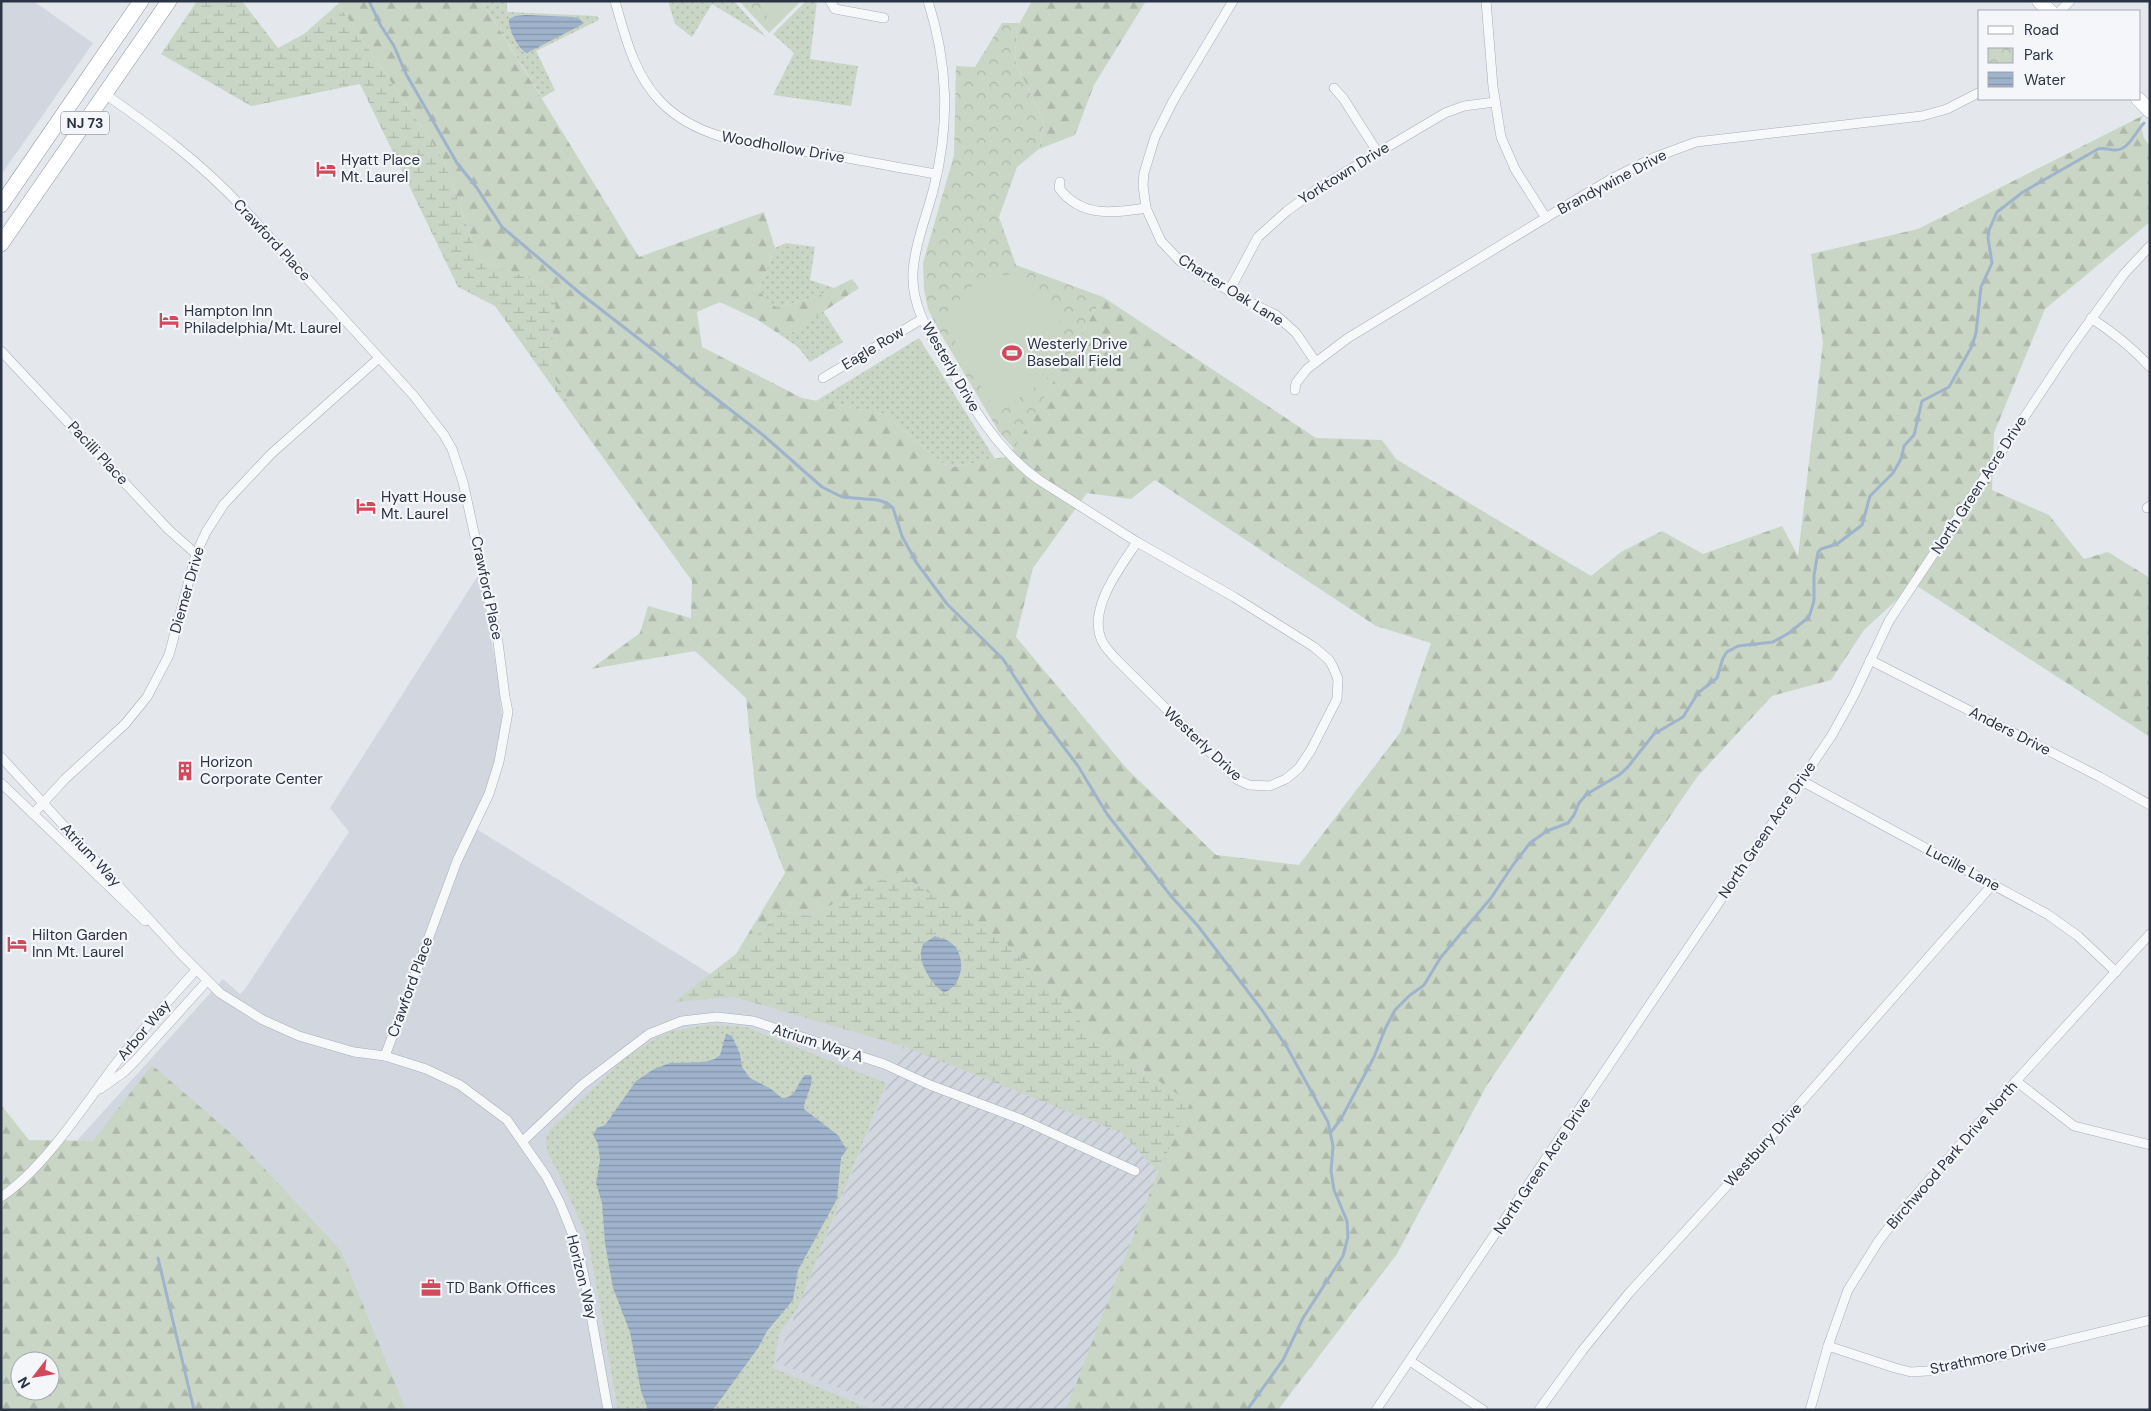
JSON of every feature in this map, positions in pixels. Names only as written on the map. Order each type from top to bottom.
[{"type":"highway","name":"NJ 73","points":[[1,205],[142,1]]},
{"type":"highway","name":"NJ 73","points":[[1,244],[169,1]]},
{"type":"main road","points":[[2039,1],[2049,10]]},
{"type":"main road","points":[[2139,100],[2150,111]]},
{"type":"street","name":"Woodhollow Drive","points":[[615,1],[627,41],[645,82],[660,102],[692,126],[732,140],[936,174]]},
{"type":"street","points":[[830,1],[835,9],[884,18]]},
{"type":"street","name":"Westerly Drive","points":[[928,1],[941,46],[945,97],[941,151],[915,255],[913,272],[914,290],[922,319],[987,429],[1024,469],[1137,542],[1234,597],[1314,647],[1330,660],[1338,678],[1337,699],[1312,750],[1299,768],[1286,780],[1266,787],[1249,785],[1238,780],[1119,662],[1102,641],[1097,626],[1100,608],[1137,542]]},
{"type":"street","name":"Charter Oak Lane","points":[[1233,1],[1173,101],[1155,137],[1144,173],[1143,185],[1146,208],[1161,241],[1180,261],[1229,291],[1276,315],[1296,333],[1315,361]]},
{"type":"street","points":[[1486,1],[1495,102],[1504,149],[1546,218]]},
{"type":"street","points":[[2061,10],[2070,1]]},
{"type":"street","points":[[1334,88],[1343,98],[1378,153]]},
{"type":"street","name":"Brandywine Drive","points":[[1295,390],[1300,376],[1315,361],[1361,331],[1625,172],[1682,146],[1696,142],[1922,116],[1947,109],[1978,93]]},
{"type":"street","name":"Crawford Place","points":[[105,94],[164,136],[213,177],[435,421],[452,449],[458,465],[498,642],[508,712],[499,762],[492,786],[479,818],[457,861],[385,1056]]},
{"type":"street","name":"Yorktown Drive","points":[[1229,291],[1258,237],[1308,194],[1444,113],[1464,106],[1495,102]]},
{"type":"street","points":[[1060,182],[1059,188],[1069,200],[1092,211],[1110,213],[1146,208]]},
{"type":"street","name":"North Green Acre Drive","points":[[1376,1410],[1832,735],[1854,695],[1889,621],[2091,318],[2124,274],[2150,246]]},
{"type":"street","points":[[2091,318],[2120,337],[2150,367]]},
{"type":"street","name":"Eagle Row","points":[[823,378],[922,319]]},
{"type":"street","name":"Pacilli Place","points":[[4,354],[168,529],[196,554]]},
{"type":"street","name":"Diemer Drive","points":[[33,814],[66,779],[125,724],[147,697],[169,655],[196,554],[214,518],[246,478],[379,358]]},
{"type":"street","name":"Anders Drive","points":[[1870,660],[2100,777],[2150,805]]},
{"type":"street","name":"Atrium Way","points":[[1,757],[207,981],[236,1003],[282,1029],[354,1052],[385,1056]]},
{"type":"street","name":"Lucille Lane","points":[[1800,780],[2046,914],[2078,936],[2116,972]]},
{"type":"street","name":"Atrium Way","points":[[1,783],[180,953]]},
{"type":"street","name":"Westbury Drive","points":[[1540,1410],[1582,1351],[1629,1292],[1745,1166],[1993,884]]},
{"type":"street","name":"Birchwood Park Drive North","points":[[1810,1410],[1828,1346],[1848,1290],[1878,1242],[1896,1218],[2016,1081],[2150,934]]},
{"type":"street","name":"Arbor Way","points":[[1,1197],[10,1191],[46,1154],[96,1092],[118,1060],[158,1011],[196,970]]},
{"type":"street","name":"Arbor Way","points":[[96,1092],[124,1072],[207,981]]},
{"type":"street","name":"Atrium Way A","points":[[523,1141],[582,1085],[642,1039],[665,1026],[682,1021],[717,1017],[753,1021],[884,1064],[930,1085],[1016,1117],[1135,1171]]},
{"type":"street","name":"Horizon Way","points":[[385,1056],[426,1069],[460,1085],[507,1120],[546,1176],[560,1203],[577,1245],[587,1290],[608,1410]]},
{"type":"street","points":[[2016,1081],[2074,1126],[2150,1146]]},
{"type":"street","name":"Strathmore Drive","points":[[1828,1346],[1895,1368],[1911,1372],[1927,1371],[1998,1357],[2150,1320]]},
{"type":"street","points":[[1410,1361],[1483,1410]]},
{"type":"shaded area","points":[[1,1],[33,1],[93,43],[1,175]]},
{"type":"shaded area","points":[[479,574],[497,671],[502,716],[496,762],[479,808],[470,825],[731,987],[879,813],[1184,1090],[1266,1410],[1,1410],[10,1374],[10,1401],[60,1401],[60,1351],[16,1351],[64,1155],[223,979],[240,994],[245,989],[349,832],[330,808]]},
{"type":"shaded area","points":[[903,1046],[1122,1133],[1158,1172],[1066,1410],[892,1410],[776,1362]]},
{"type":"green space","points":[[197,1],[242,1],[278,48],[304,34],[338,4],[444,160],[479,260],[557,288],[550,370],[591,441],[495,306],[458,287],[360,84],[251,106],[161,54]]},
{"type":"green space","points":[[339,1],[482,1],[639,257],[764,212],[775,248],[758,291],[777,308],[816,297],[852,279],[859,288],[791,333],[776,332],[758,320],[720,302],[697,312],[702,347],[802,398],[884,414],[949,468],[1009,456],[1103,297],[1316,438],[1382,440],[1396,459],[1591,576],[1621,552],[1662,531],[1703,554],[1782,526],[1798,556],[1823,343],[1811,254],[1918,229],[2144,115],[2140,121],[2144,138],[2150,147],[2150,222],[2045,309],[1994,433],[1992,490],[2049,515],[2084,559],[2108,552],[2150,578],[2150,737],[1914,584],[1864,630],[1831,680],[1772,696],[1697,777],[1487,1085],[1397,1254],[1278,1410],[1066,1410],[1158,1172],[1190,1103],[1093,1035],[1006,943],[897,872],[809,916],[782,911],[736,954],[785,873],[756,797],[746,698],[695,651],[591,669],[640,633],[648,606],[691,618],[692,581],[591,441],[550,370],[556,288],[479,260],[444,160],[338,4]],"holes":[[[1155,480],[1376,626],[1431,643],[1400,733],[1299,865],[1216,855],[1128,770],[1016,637],[1033,568],[1087,493],[1131,499]]]},
{"type":"green space","points":[[482,1],[507,1],[507,12],[597,16],[599,20],[536,51],[555,90],[542,98]]},
{"type":"green space","points":[[668,1],[734,1],[766,37],[712,4],[692,37],[675,24]]},
{"type":"green space","points":[[739,1],[801,1],[769,33]]},
{"type":"green space","points":[[768,1],[793,1],[772,21],[760,9]]},
{"type":"green space","points":[[806,1],[817,1],[810,59],[858,66],[851,106],[773,95],[794,53],[773,34]]},
{"type":"green space","points":[[1032,1],[1146,1],[1094,85],[1075,135],[1039,149],[1044,122],[1015,61],[1017,28]]},
{"type":"green space","points":[[1002,23],[1020,23],[1017,28],[1015,61],[1044,122],[1039,149],[1017,167],[999,217],[1016,265],[1103,297],[1014,449],[999,432],[928,309],[924,289],[923,263],[954,155],[956,66],[975,67]]},
{"type":"green space","points":[[786,243],[815,247],[810,280],[834,288],[816,297],[777,308],[758,291],[775,248]]},
{"type":"green space","name":"Westerly Drive Baseball Field","points":[[1016,274],[1042,294],[1056,313],[1062,336],[1061,368],[997,414],[942,319],[973,285],[996,276]]},
{"type":"green space","points":[[823,311],[843,342],[810,362],[798,347],[776,332],[791,333]]},
{"type":"green space","points":[[919,338],[995,459],[949,468],[884,414],[816,401]]},
{"type":"green space","points":[[897,872],[1006,943],[1093,1035],[1190,1103],[1158,1172],[1122,1133],[903,1046],[734,997],[674,1002],[736,954],[782,911],[809,916]]},
{"type":"green space","points":[[707,1025],[746,1027],[886,1083],[798,1307],[779,1334],[773,1368],[872,1410],[618,1410],[591,1255],[584,1230],[548,1154],[546,1140],[549,1131],[626,1057],[668,1032]]},
{"type":"green space","points":[[152,1065],[235,1137],[341,1251],[406,1410],[1,1410],[1,1105],[29,1140],[93,1141]]},
{"type":"water","points":[[515,16],[573,17],[580,19],[583,24],[527,53],[520,48],[514,38],[509,23],[509,19]]},
{"type":"water","points":[[935,936],[948,941],[955,947],[961,961],[961,969],[956,983],[945,992],[933,982],[922,960],[923,944]]},
{"type":"water","points":[[726,1034],[732,1036],[740,1054],[742,1067],[750,1078],[771,1089],[782,1098],[787,1098],[793,1093],[805,1075],[811,1075],[812,1079],[804,1109],[839,1136],[847,1149],[841,1158],[837,1199],[798,1270],[793,1300],[767,1331],[758,1348],[713,1410],[648,1410],[641,1391],[630,1332],[613,1288],[605,1243],[602,1203],[596,1183],[600,1160],[598,1144],[593,1135],[597,1128],[605,1125],[636,1081],[654,1069],[670,1063],[704,1062],[715,1059],[720,1055]]},
{"type":"waterway","points":[[369,1],[381,26],[394,46],[406,74],[457,163],[477,188],[502,227],[581,294],[763,435],[822,487],[842,497],[878,500],[887,503],[893,508],[902,536],[916,562],[947,604],[1003,659],[1038,713],[1078,766],[1107,814],[1171,896],[1198,926],[1262,1010],[1288,1049],[1328,1122],[1333,1146],[1331,1171],[1334,1190],[1347,1221],[1348,1237],[1343,1256],[1303,1318],[1283,1360],[1247,1410]]},
{"type":"waterway","points":[[1331,1132],[1341,1119],[1374,1057],[1395,1010],[1424,985],[1441,957],[1491,898],[1530,843],[1547,831],[1568,823],[1579,803],[1587,794],[1619,775],[1627,768],[1654,734],[1683,717],[1698,693],[1717,678],[1723,658],[1727,652],[1738,646],[1773,642],[1789,633],[1809,617],[1814,601],[1814,575],[1818,552],[1821,549],[1837,544],[1862,525],[1870,496],[1893,473],[1901,459],[1904,446],[1914,435],[1922,401],[1949,387],[1972,346],[1976,333],[1981,287],[1992,263],[1988,238],[1989,230],[1997,212],[2023,192],[2098,149],[2115,150],[2124,147],[2144,123]]},
{"type":"waterway","points":[[158,1258],[194,1410]]},
{"type":"place","name":"Hyatt Place Mt. Laurel","points":[[326,169]]},
{"type":"place","name":"Hampton Inn Philadelphia/Mt. Laurel","points":[[169,320]]},
{"type":"place","name":"Westerly Drive Baseball Field","points":[[1012,353]]},
{"type":"place","name":"Hyatt House Mt. Laurel","points":[[366,506]]},
{"type":"place","name":"Horizon Corporate Center","points":[[185,771]]},
{"type":"place","name":"Hilton Garden Inn Mt. Laurel","points":[[17,944]]},
{"type":"place","name":"TD Bank Offices","points":[[431,1288]]}]
